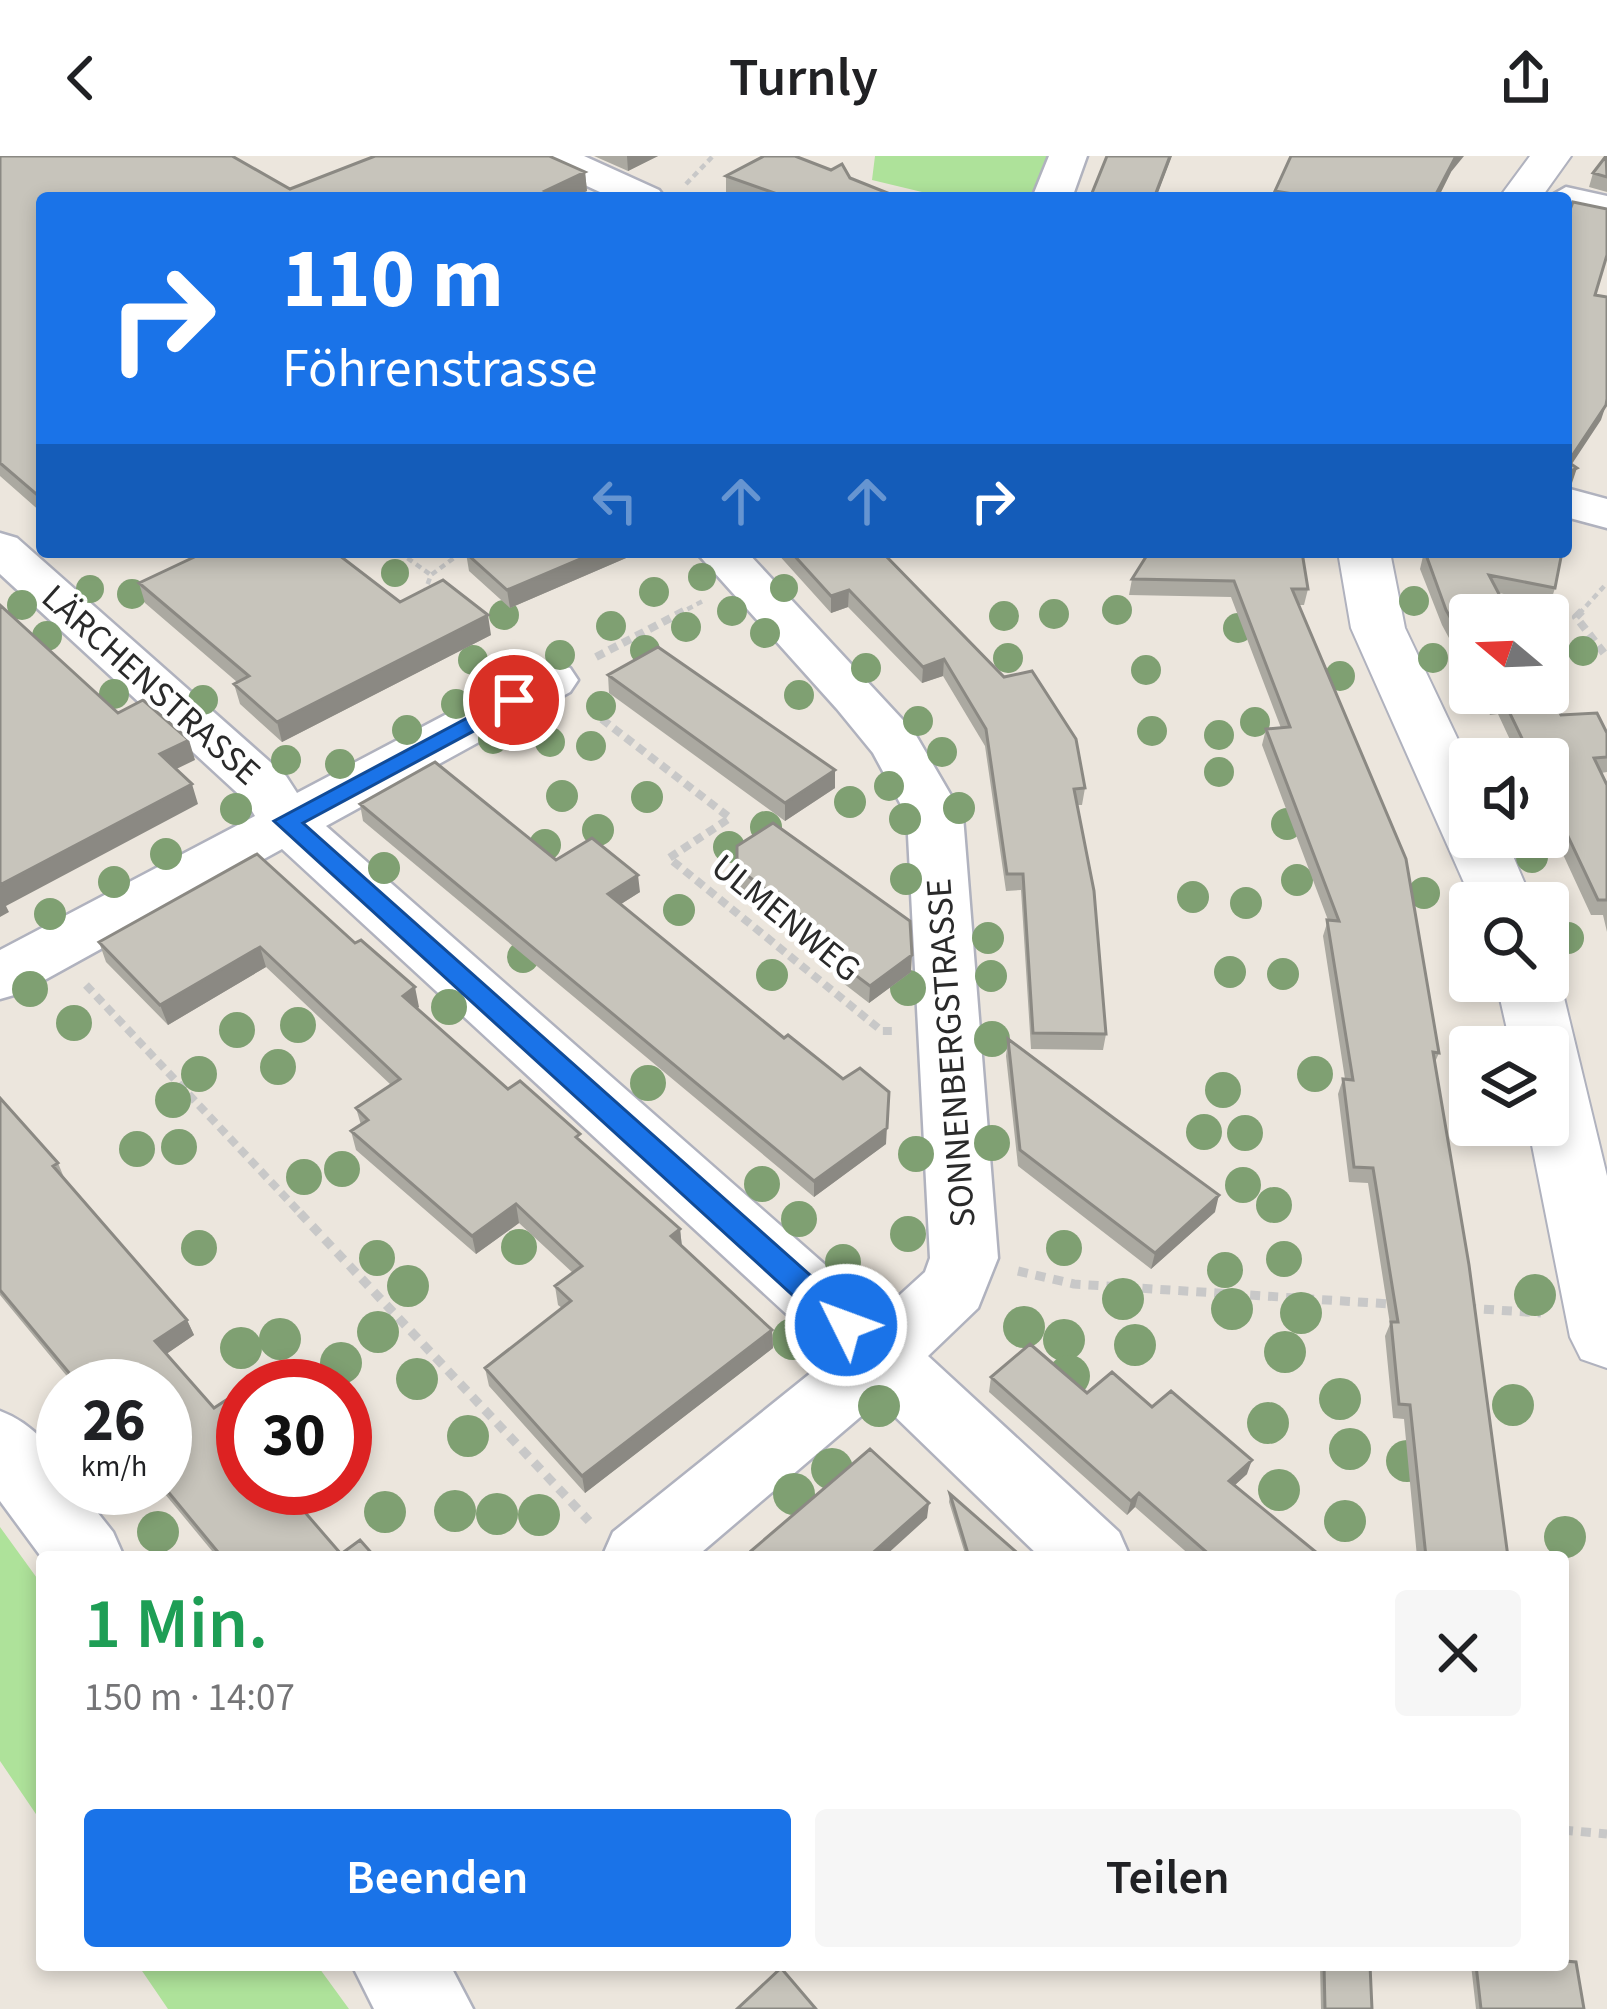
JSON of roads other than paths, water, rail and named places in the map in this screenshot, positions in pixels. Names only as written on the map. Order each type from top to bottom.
[{"type":"main road","points":[[1544,192],[1551,156]]},
{"type":"main road","points":[[1365,558],[1378,628],[1449,781]]},
{"type":"main road","points":[[1567,1146],[1606,1324]]},
{"type":"street","points":[[553,156],[661,192]]},
{"type":"street","points":[[1054,192],[1068,156]]},
{"type":"street","points":[[1572,201],[1607,208]]},
{"type":"street","points":[[1572,504],[1607,514]]},
{"type":"street","name":"LÄRCHENSTRASSE","points":[[0,548],[267,790],[286,821],[881,1357],[1086,1551]]},
{"type":"street","name":"SONNENBERGSTRASSE","points":[[623,1548],[881,1357],[954,1288],[964,1258],[935,817],[895,745],[732,566]]},
{"type":"street","points":[[0,977],[551,680]]},
{"type":"street","points":[[0,1443],[81,1551]]},
{"type":"street","points":[[400,1971],[428,2009]]}]
